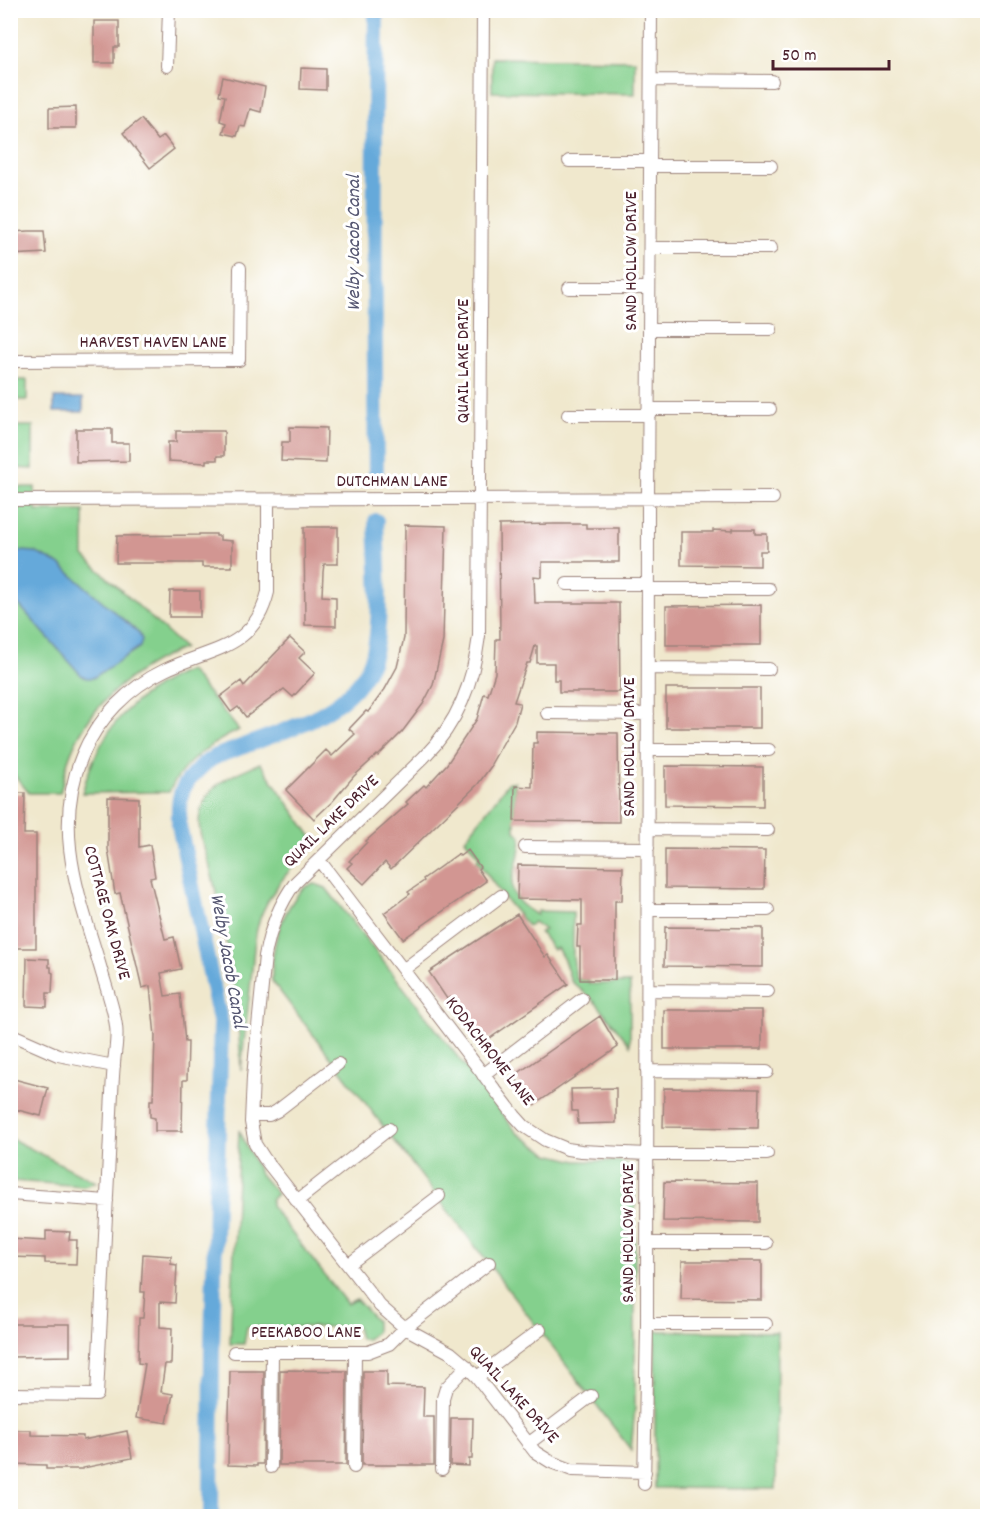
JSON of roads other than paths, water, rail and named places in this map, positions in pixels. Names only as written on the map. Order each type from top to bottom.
[{"type":"street","points":[[167,66],[169,10]]},
{"type":"street","name":"QUAIL LAKE DRIVE","points":[[483,10],[479,636],[473,673],[453,722],[435,747],[295,883],[273,921],[268,938],[256,1046],[252,1134],[255,1144],[297,1201],[380,1306],[405,1328],[451,1353],[466,1366],[528,1444],[542,1457],[572,1470],[644,1478]]},
{"type":"street","name":"SAND HOLLOW DRIVE","points":[[644,1478],[647,1324],[651,10]]},
{"type":"street","points":[[651,81],[772,81]]},
{"type":"street","points":[[569,161],[771,166]]},
{"type":"street","points":[[650,248],[771,248]]},
{"type":"street","name":"HARVEST HAVEN LANE","points":[[10,361],[239,360],[240,268]]},
{"type":"street","points":[[569,288],[649,288]]},
{"type":"street","points":[[649,329],[771,329]]},
{"type":"street","points":[[568,415],[770,409]]},
{"type":"street","name":"DUTCHMAN LANE","points":[[10,500],[773,498]]},
{"type":"street","name":"COTTAGE OAK DRIVE","points":[[10,1394],[97,1395],[117,1027],[73,870],[68,824],[73,785],[82,756],[96,729],[113,707],[137,687],[164,670],[224,648],[244,636],[258,621],[268,592],[268,501]]},
{"type":"street","points":[[567,584],[769,589]]},
{"type":"street","points":[[648,668],[769,669]]},
{"type":"street","points":[[547,713],[648,714]]},
{"type":"street","points":[[648,750],[769,750]]},
{"type":"street","points":[[648,829],[768,830]]},
{"type":"street","points":[[525,847],[648,848]]},
{"type":"street","name":"KODACHROME LANE","points":[[319,860],[515,1116],[545,1140],[567,1149],[581,1151],[647,1154],[767,1154]]},
{"type":"street","points":[[403,970],[501,896]]},
{"type":"street","points":[[648,909],[768,910]]},
{"type":"street","points":[[648,990],[768,991]]},
{"type":"street","points":[[483,1075],[582,999]]},
{"type":"street","points":[[10,1034],[58,1055],[114,1066]]},
{"type":"street","points":[[252,1115],[277,1111],[338,1064]]},
{"type":"street","points":[[647,1071],[767,1072]]},
{"type":"street","points":[[297,1201],[389,1129]]},
{"type":"street","points":[[10,1194],[107,1201]]},
{"type":"street","points":[[348,1265],[439,1196]]},
{"type":"street","points":[[647,1242],[766,1243]]},
{"type":"street","name":"PEEKABOO LANE","points":[[234,1352],[368,1352],[394,1340],[405,1328],[489,1263]]},
{"type":"street","points":[[647,1324],[766,1324]]},
{"type":"street","points":[[477,1377],[540,1330]]},
{"type":"street","points":[[271,1467],[272,1352]]},
{"type":"street","points":[[354,1467],[355,1352]]},
{"type":"street","points":[[442,1468],[442,1398],[446,1388],[466,1366]]},
{"type":"street","points":[[528,1444],[591,1396]]},
{"type":"water","points":[[54,398],[83,398],[83,412],[54,412]]},
{"type":"water","points":[[11,550],[35,552],[59,564],[138,632],[142,639],[140,647],[93,678],[81,675],[13,598]]},
{"type":"waterway","name":"Welby Jacob Canal","points":[[376,10],[374,243],[376,476]]},
{"type":"waterway","name":"Welby Jacob Canal","points":[[211,1516],[212,1343],[221,1025],[179,825],[180,797],[188,781],[211,759],[316,717],[349,694],[362,679],[375,648],[379,613],[376,521]]}]
